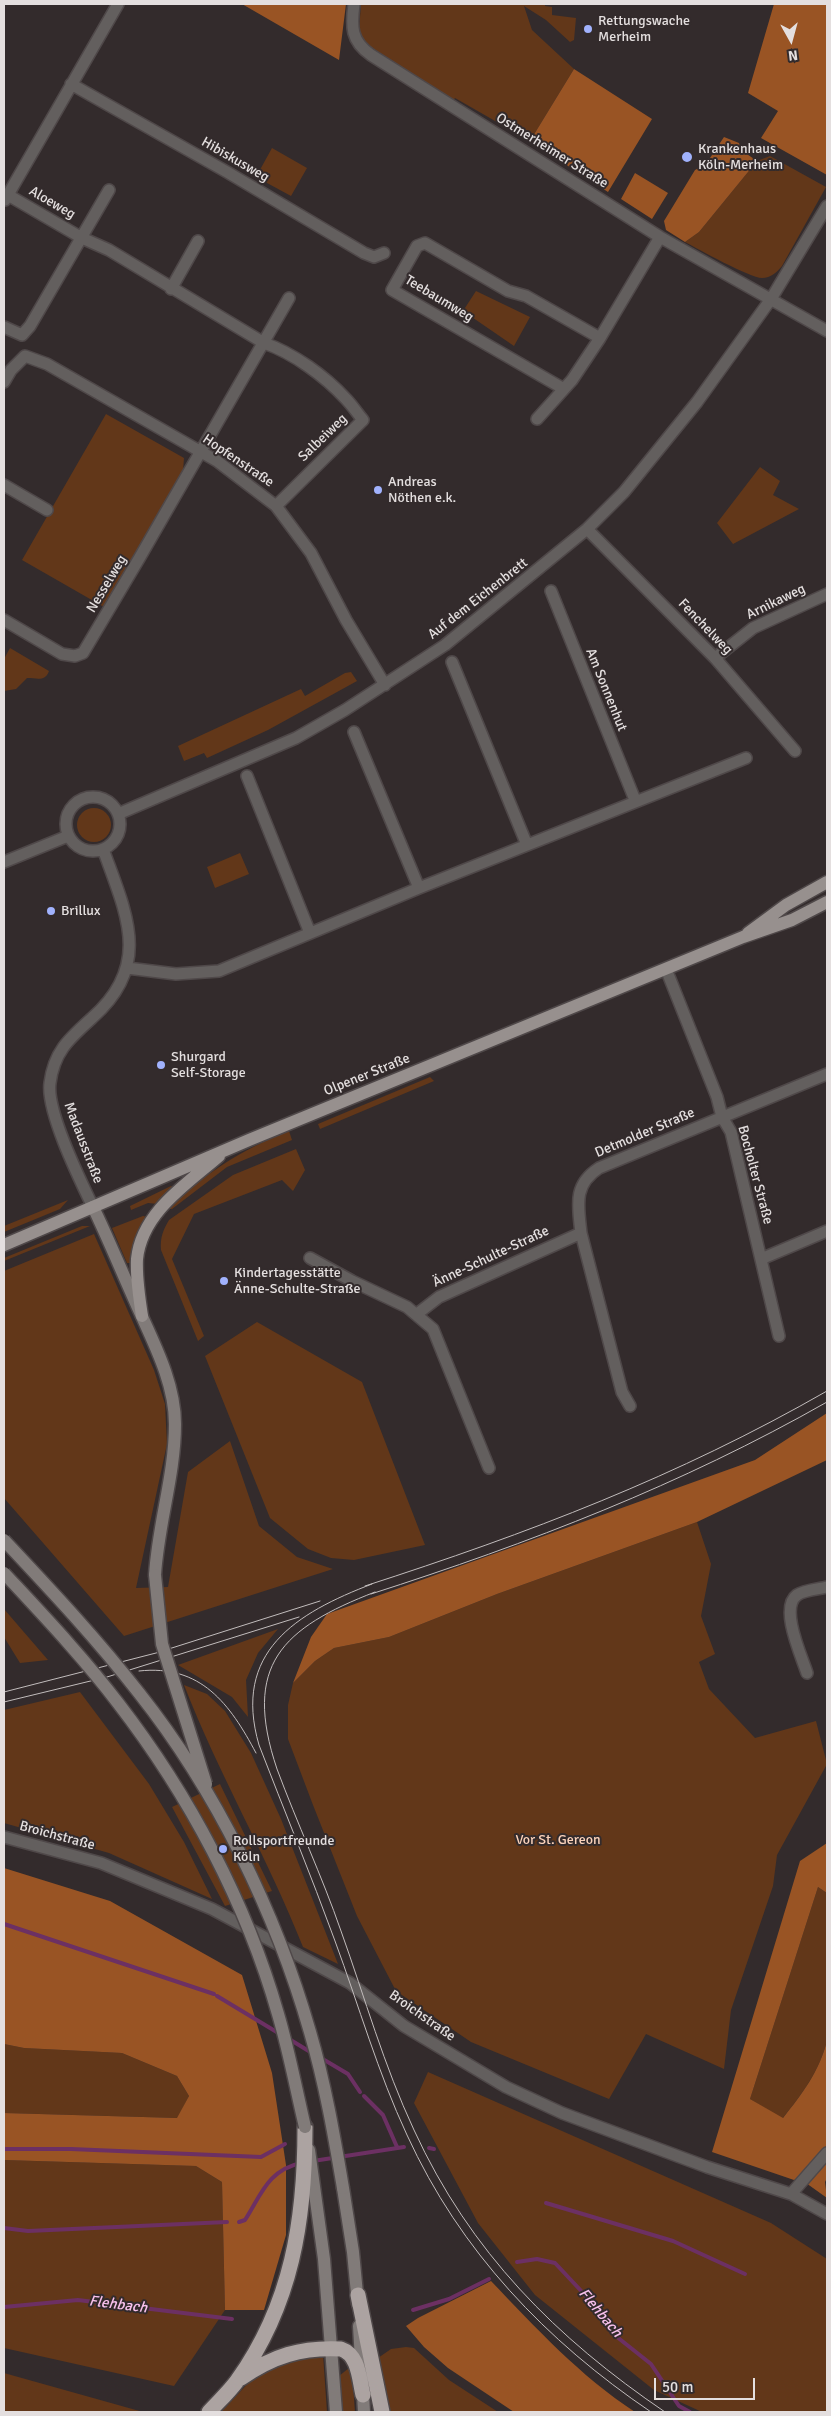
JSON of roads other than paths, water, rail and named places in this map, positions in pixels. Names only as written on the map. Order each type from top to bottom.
[{"type":"highway","points":[[209,2412],[236,2382],[269,2326],[286,2282],[310,2193],[304,2127]]},
{"type":"highway","points":[[358,2295],[382,2412]]},
{"type":"highway","points":[[236,2382],[273,2358],[297,2352],[341,2349],[352,2355],[355,2360],[363,2395]]},
{"type":"main road","points":[[824,883],[812,892],[813,898],[818,903],[827,902]]},
{"type":"main road","name":"Olpener Straße","points":[[743,937],[786,905],[824,883]]},
{"type":"main road","name":"Olpener Straße","points":[[4,1245],[227,1149],[743,937],[792,920],[827,902]]},
{"type":"main road","points":[[142,1316],[137,1273],[138,1256],[148,1227],[162,1206],[227,1149]]},
{"type":"main road","points":[[93,1207],[142,1316],[168,1380],[175,1421],[173,1458],[160,1529],[155,1575],[158,1620],[168,1667],[212,1801]]},
{"type":"main road","points":[[4,1540],[92,1636],[140,1693],[212,1801],[255,1885],[298,1993],[319,2066],[342,2188],[358,2295],[364,2412]]},
{"type":"main road","points":[[4,1573],[60,1633],[119,1704],[166,1771],[202,1830],[232,1892],[265,1973],[284,2037],[304,2127]]},
{"type":"main road","points":[[310,2193],[332,2349],[336,2412]]},
{"type":"street","points":[[71,84],[118,4]]},
{"type":"street","name":"Ostmerheimer Straße","points":[[354,4],[352,32],[363,49],[660,237],[827,331]]},
{"type":"street","name":"Aloeweg","points":[[71,84],[6,198],[82,238]]},
{"type":"street","name":"Hibiskusweg","points":[[71,84],[227,172],[364,253],[374,257],[384,253]]},
{"type":"street","points":[[4,382],[11,370],[25,356],[22,335],[30,326],[109,190]]},
{"type":"street","points":[[771,299],[827,206]]},
{"type":"street","points":[[537,419],[564,389],[600,338],[660,237]]},
{"type":"street","name":"Salbeiweg","points":[[82,238],[109,250],[170,289],[264,343],[279,348],[316,372],[348,400],[364,420],[276,506]]},
{"type":"street","points":[[170,289],[198,241]]},
{"type":"street","name":"Teebaumweg","points":[[564,389],[392,290],[417,246],[425,243],[508,292],[526,296],[600,338]]},
{"type":"street","points":[[199,451],[290,298]]},
{"type":"street","name":"Auf dem Eichenbrett","points":[[118,814],[296,738],[385,685],[445,645],[587,529],[624,492],[691,410],[771,299]]},
{"type":"street","points":[[4,327],[22,335]]},
{"type":"street","name":"Hopfenstraße","points":[[25,356],[47,364],[199,451],[224,466],[276,506],[311,553],[346,620],[385,685]]},
{"type":"street","name":"Nesselweg","points":[[4,620],[62,654],[75,656],[82,652],[145,549],[199,451]]},
{"type":"street","points":[[4,485],[47,510]]},
{"type":"street","name":"Fenchelweg","points":[[587,529],[715,658],[795,751]]},
{"type":"street","name":"Am Sonnenhut","points":[[551,591],[635,800]]},
{"type":"street","name":"Arnikaweg","points":[[715,658],[752,628],[827,594]]},
{"type":"street","points":[[452,662],[527,845]]},
{"type":"street","points":[[354,732],[419,888]]},
{"type":"street","points":[[127,968],[176,974],[208,973],[219,970],[635,800],[746,758]]},
{"type":"street","points":[[246,776],[310,933]]},
{"type":"street","points":[[93,798],[103,800],[112,806],[118,814],[120,824],[118,835],[112,843],[103,849],[87,851],[73,843],[68,836],[66,819],[75,804],[82,800],[93,798]]},
{"type":"street","points":[[4,862],[68,836]]},
{"type":"street","name":"Madausstraße","points":[[93,1207],[54,1112],[50,1084],[61,1049],[74,1032],[109,1002],[122,983],[127,968],[129,924],[103,849]]},
{"type":"street","name":"Bocholter Straße","points":[[666,969],[717,1097],[722,1117],[730,1132],[779,1336]]},
{"type":"street","name":"Detmolder Straße","points":[[630,1406],[622,1392],[581,1233],[578,1207],[580,1189],[588,1175],[599,1168],[827,1074]]},
{"type":"street","points":[[761,1259],[827,1231]]},
{"type":"street","name":"Änne-Schulte-Straße","points":[[417,1314],[439,1297],[581,1233]]},
{"type":"street","points":[[310,1258],[417,1314],[433,1329],[490,1468]]},
{"type":"street","points":[[807,1673],[790,1620],[791,1603],[797,1595],[827,1587]]},
{"type":"street","name":"Broichstraße","points":[[4,1837],[101,1863],[212,1909],[350,1983],[404,2026],[506,2087],[562,2113],[707,2167],[791,2194],[827,2214]]},
{"type":"street","points":[[791,2194],[827,2153]]},
{"type":"waterway","points":[[4,1924],[214,1994]]},
{"type":"waterway","points":[[217,1996],[280,2034]]},
{"type":"waterway","points":[[289,2039],[312,2053]]},
{"type":"waterway","points":[[321,2058],[348,2074],[360,2092]]},
{"type":"waterway","points":[[364,2096],[383,2115],[397,2147]]},
{"type":"waterway","points":[[4,2149],[71,2149],[261,2157],[285,2144]]},
{"type":"waterway","points":[[313,2161],[404,2147]]},
{"type":"waterway","points":[[429,2148],[434,2149]]},
{"type":"waterway","points":[[239,2222],[245,2220],[261,2193],[273,2178],[290,2166],[301,2163]]},
{"type":"waterway","points":[[546,2203],[673,2241],[745,2274]]},
{"type":"waterway","points":[[4,2228],[28,2231],[227,2222]]},
{"type":"waterway","name":"Flehbach","points":[[517,2262],[537,2259],[555,2263],[585,2295],[612,2333],[651,2364],[679,2406],[690,2412]]},
{"type":"waterway","name":"Flehbach","points":[[413,2310],[449,2299],[489,2279]]},
{"type":"waterway","name":"Flehbach","points":[[4,2307],[78,2300],[232,2319]]},
{"type":"tram line","points":[[365,1586],[544,1524],[658,1477],[771,1422],[827,1391]]},
{"type":"tram line","points":[[371,1594],[489,1554],[604,1510],[717,1460],[827,1402]]},
{"type":"tram line","points":[[372,1584],[318,1608],[296,1623],[277,1640],[263,1661],[255,1685],[253,1713],[259,1745],[326,1916],[387,2088],[407,2135],[428,2177],[480,2255],[542,2324],[576,2355],[651,2412]]},
{"type":"tram line","points":[[375,1592],[316,1620],[294,1636],[278,1655],[268,1677],[264,1703],[267,1733],[277,1769],[334,1910],[393,2081],[414,2130],[436,2174],[489,2253],[520,2289],[552,2322],[588,2354],[625,2384],[665,2412]]},
{"type":"tram line","points":[[4,1692],[156,1653],[320,1601]]},
{"type":"tram line","points":[[4,1702],[107,1677],[299,1617]]},
{"type":"tram line","points":[[139,1671],[161,1671],[180,1674],[196,1681],[211,1691],[235,1719],[256,1753]]},
{"type":"place","name":"Rettungswache Merheim","points":[[588,29]]},
{"type":"place","name":"Krankenhaus Köln-Merheim","points":[[687,157]]},
{"type":"place","name":"Andreas Nöthen e.k.","points":[[378,490]]},
{"type":"place","name":"Brillux","points":[[51,911]]},
{"type":"place","name":"Shurgard Self-Storage","points":[[161,1065]]},
{"type":"place","name":"Kindertagesstätte Änne-Schulte-Straße","points":[[224,1281]]},
{"type":"place","name":"Rollsportfreunde Köln","points":[[223,1849]]},
{"type":"park label","name":"Vor St. Gereon","points":[[558,1840]]}]
